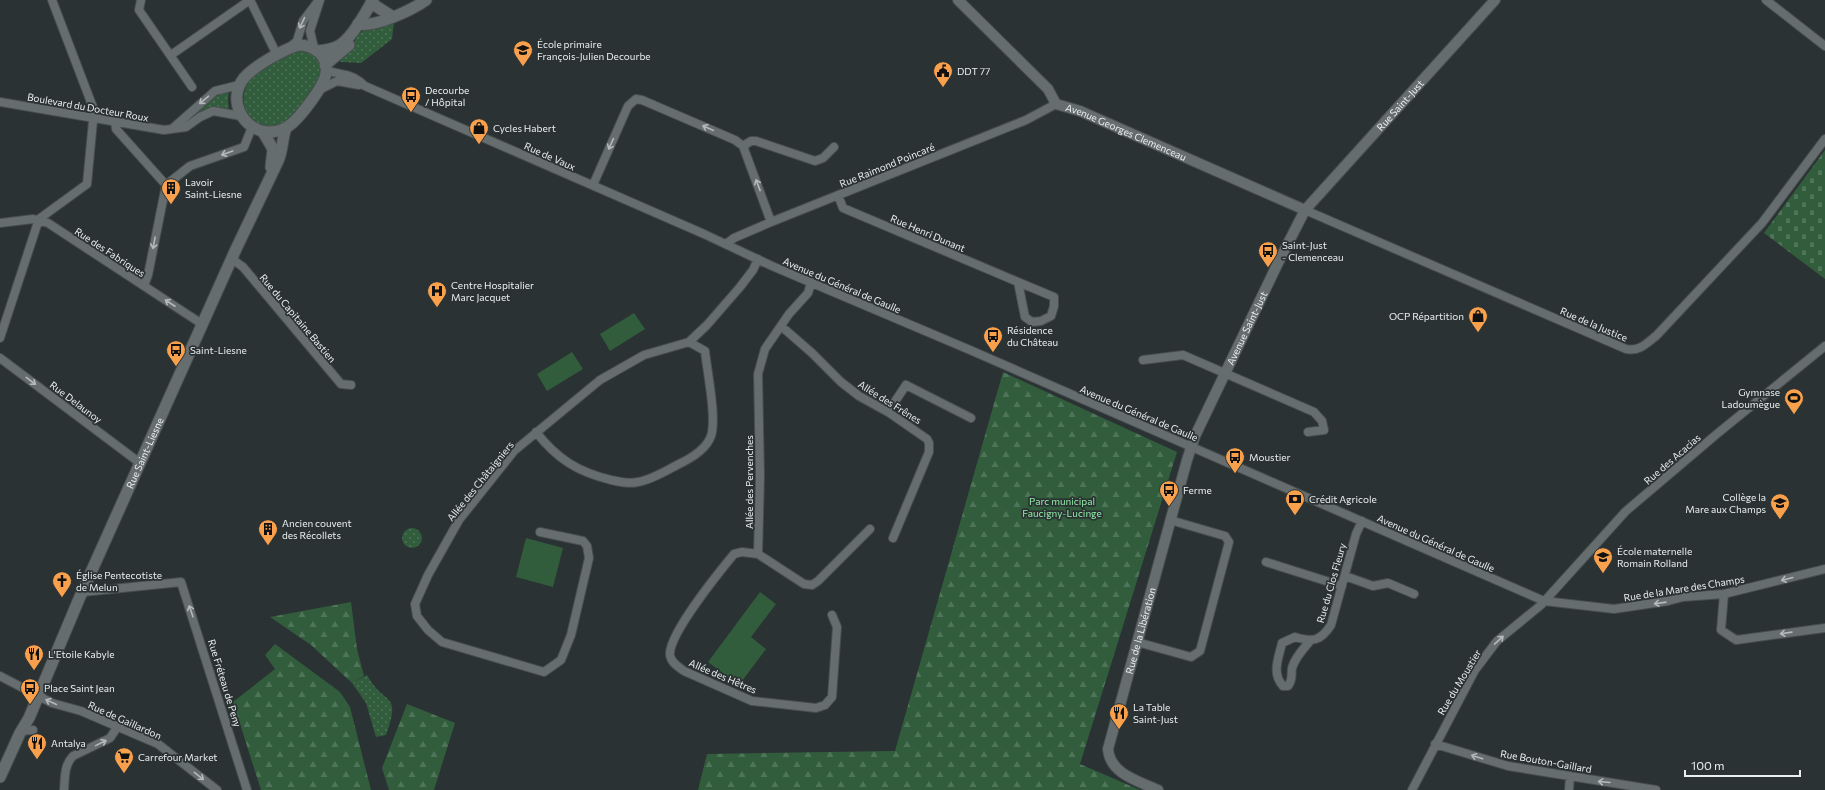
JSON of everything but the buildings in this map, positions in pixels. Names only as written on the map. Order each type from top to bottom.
[{"type":"main road","points":[[358,24],[365,26],[393,17],[414,8],[426,0]]},
{"type":"main road","points":[[358,24],[337,47],[316,49],[304,45],[289,48],[276,52],[251,71],[244,77],[239,85],[237,104],[241,116],[257,129],[271,132],[286,128],[295,120],[317,91],[324,80],[326,67],[350,43],[358,24],[372,1],[393,17]]},
{"type":"main road","points":[[316,49],[326,67]]},
{"type":"main road","name":"Rue Saint-Liesne","points":[[0,777],[21,731],[29,718],[83,592],[202,324],[280,156],[283,135],[286,128]]},
{"type":"main road","name":"Rue Saint-Liesne","points":[[257,129],[273,149],[270,176]]},
{"type":"street","points":[[0,223],[40,219],[87,184],[94,118],[91,100],[52,0]]},
{"type":"street","points":[[141,0],[139,10],[192,87]]},
{"type":"street","points":[[289,48],[297,42],[303,21],[320,0]]},
{"type":"street","points":[[316,49],[310,31],[320,0]]},
{"type":"street","name":"Avenue Georges Clemenceau","points":[[958,0],[1048,89],[1056,104],[1080,111],[1305,210]]},
{"type":"street","name":"Rue Saint-Just","points":[[1305,210],[1495,0]]},
{"type":"street","points":[[1766,0],[1825,46]]},
{"type":"street","points":[[171,55],[252,1],[276,52]]},
{"type":"street","name":"Rue de Vaux","points":[[326,67],[330,72],[342,74],[359,81],[365,86]]},
{"type":"street","name":"Rue de Vaux","points":[[317,91],[337,81],[365,86],[726,244]]},
{"type":"street","points":[[172,129],[215,91],[239,85]]},
{"type":"street","points":[[593,185],[628,106],[636,100],[642,100],[735,140],[743,146],[771,222]]},
{"type":"street","name":"Boulevard du Docteur Roux","points":[[0,102],[164,130],[186,127],[200,117],[213,111],[241,116]]},
{"type":"street","name":"Rue Raimond Poincaré","points":[[726,244],[734,238],[771,222],[1026,120],[1056,104]]},
{"type":"street","points":[[115,122],[116,129],[166,185]]},
{"type":"street","points":[[144,286],[148,275],[166,185],[190,166],[244,147],[257,129]]},
{"type":"street","name":"Rue de la Justice","points":[[1305,210],[1626,349],[1634,350],[1642,347],[1656,336],[1762,223],[1825,139]]},
{"type":"street","points":[[743,146],[751,141],[756,141],[816,161],[823,158],[834,147]]},
{"type":"street","name":"Rue Henri Dunant","points":[[838,195],[843,208],[1054,297],[1054,306],[1051,316],[1041,321],[1032,322],[1025,317],[1018,282]]},
{"type":"street","name":"Avenue Saint-Just","points":[[1192,447],[1276,265],[1305,210]]},
{"type":"street","points":[[0,338],[40,219]]},
{"type":"street","name":"Rue des Fabriques","points":[[40,219],[202,324]]},
{"type":"street","name":"Avenue du Général de Gaulle","points":[[726,244],[811,283],[970,350],[1544,601]]},
{"type":"street","name":"Rue du Capitaine Bastien","points":[[232,259],[243,267],[341,384],[351,385]]},
{"type":"street","name":"Allée des Châtaigniers","points":[[540,532],[583,541],[587,546],[588,558],[571,635],[561,660],[544,672],[442,642],[428,630],[417,616],[415,604],[428,575],[459,520],[514,451],[600,380],[644,355],[689,342],[707,325],[740,287],[753,270],[758,259]]},
{"type":"street","name":"Allée des Pervenches","points":[[758,554],[760,476],[758,374],[765,349],[789,314],[808,293],[811,283]]},
{"type":"street","name":"Allée des Frênes","points":[[781,326],[812,352],[841,382],[859,396],[888,412],[924,436],[929,443],[929,452],[893,538]]},
{"type":"street","points":[[536,432],[547,446],[576,468],[590,475],[626,483],[640,482],[692,458],[707,444],[711,435],[713,420],[705,351],[689,342]]},
{"type":"street","name":"Rue des Acacias","points":[[1544,601],[1626,511],[1718,433],[1825,346]]},
{"type":"street","points":[[1143,360],[1183,355],[1225,373],[1314,412],[1322,421],[1324,430],[1308,432]]},
{"type":"street","name":"Rue Delaunoy","points":[[0,358],[140,463]]},
{"type":"street","points":[[888,412],[906,385],[970,418]]},
{"type":"street","name":"Rue de la Libération","points":[[1158,790],[1122,773],[1111,762],[1108,753],[1108,744],[1170,520],[1192,447]]},
{"type":"street","points":[[1137,642],[1191,657],[1200,651],[1229,542],[1225,536],[1170,520]]},
{"type":"street","name":"Rue du Clos Fleury","points":[[1310,642],[1295,637],[1282,643],[1275,670],[1278,681],[1283,686],[1288,686],[1292,682],[1292,667],[1300,653],[1310,642],[1321,637],[1331,625],[1356,534],[1362,521]]},
{"type":"street","points":[[758,554],[804,584],[812,585],[818,581],[870,529]]},
{"type":"street","name":"Allée des Hêtres","points":[[758,554],[742,552],[734,554],[700,596],[672,644],[670,656],[675,664],[684,671],[752,701],[816,708],[825,705],[832,697],[837,626],[832,615]]},
{"type":"street","points":[[1266,562],[1342,586]]},
{"type":"street","name":"Rue de la Mare des Champs","points":[[1544,601],[1614,609],[1668,601],[1683,597],[1724,594],[1825,569]]},
{"type":"street","points":[[1345,576],[1373,586],[1388,583],[1414,594]]},
{"type":"street","name":"Rue Fréteau de Peny","points":[[83,592],[181,582],[201,640],[247,790]]},
{"type":"street","points":[[1724,594],[1721,630],[1736,640],[1825,628]]},
{"type":"street","name":"Rue du Moustier","points":[[1412,790],[1475,670],[1497,641],[1544,601]]},
{"type":"street","name":"Rue de Gaillardon","points":[[0,676],[64,708],[81,711],[116,730],[158,744],[216,790]]},
{"type":"street","points":[[21,731],[33,730]]},
{"type":"street","points":[[64,790],[68,761],[73,756],[110,738],[116,730]]},
{"type":"street","name":"Rue Bouton-Gaillard","points":[[1435,744],[1508,766],[1656,790]]},
{"type":"street","points":[[1569,790],[1570,776]]},
{"type":"green space","points":[[394,21],[392,39],[361,63],[341,62],[337,59],[351,48],[357,36],[366,28]]},
{"type":"green space","points":[[303,50],[316,58],[321,71],[318,81],[307,98],[298,111],[283,124],[272,127],[262,126],[254,122],[244,106],[244,96],[247,85],[254,75],[295,51]]},
{"type":"green space","points":[[229,91],[229,109],[194,115],[214,97]]},
{"type":"green space","points":[[1825,150],[1825,279],[1764,233]]},
{"type":"green space","points":[[634,313],[645,329],[610,351],[600,334]]},
{"type":"green space","points":[[572,352],[583,369],[547,391],[537,374]]},
{"type":"green space","name":"Parc municipal Faucigny-Lucinge","points":[[1003,372],[1177,452],[1080,764],[1140,790],[698,790],[707,754],[895,751]]},
{"type":"green space","points":[[412,528],[419,531],[422,538],[419,545],[412,548],[405,545],[402,538],[405,531]]},
{"type":"green space","points":[[526,538],[563,548],[553,587],[516,577]]},
{"type":"green space","points":[[760,592],[776,604],[751,637],[766,649],[739,685],[708,662]]},
{"type":"green space","points":[[351,602],[357,649],[364,676],[352,683],[311,645],[270,617]]},
{"type":"green space","points":[[275,644],[340,692],[350,707],[371,790],[261,790],[233,702],[275,669],[265,655]]},
{"type":"green space","points":[[367,675],[373,685],[389,700],[392,705],[386,735],[376,737],[366,703],[352,683]]},
{"type":"green space","points":[[407,704],[455,723],[434,790],[389,790],[382,768]]},
{"type":"place","name":"École primaire François-Julien Decourbe","points":[[523,67]]},
{"type":"place","name":"DDT 77","points":[[943,88]]},
{"type":"place","name":"Decourbe / Hôpital","points":[[411,113]]},
{"type":"place","name":"Cycles Habert","points":[[479,145]]},
{"type":"place","name":"Lavoir Saint-Liesne","points":[[171,205]]},
{"type":"place","name":"Saint-Just - Clemenceau","points":[[1268,268]]},
{"type":"place","name":"Centre Hospitalier Marc Jacquet","points":[[437,308]]},
{"type":"place","name":"OCP Répartition","points":[[1478,333]]},
{"type":"place","name":"Résidence du Château","points":[[993,353]]},
{"type":"place","name":"Saint-Liesne","points":[[176,367]]},
{"type":"place","name":"Gymnase Ladoumègue","points":[[1794,415]]},
{"type":"place","name":"Moustier","points":[[1235,474]]},
{"type":"place","name":"Ferme","points":[[1169,507]]},
{"type":"place","name":"Crédit Agricole","points":[[1295,516]]},
{"type":"place","name":"Collège la Mare aux Champs","points":[[1780,520]]},
{"type":"place","name":"Ancien couvent des Récollets","points":[[268,546]]},
{"type":"place","name":"École maternelle Romain Rolland","points":[[1603,574]]},
{"type":"place","name":"Église Pentecotiste de Melun","points":[[62,598]]},
{"type":"place","name":"L'Etoile Kabyle","points":[[34,671]]},
{"type":"place","name":"Place Saint Jean","points":[[30,705]]},
{"type":"place","name":"La Table Saint-Just","points":[[1119,730]]},
{"type":"place","name":"Antalya","points":[[37,760]]},
{"type":"place","name":"Carrefour Market","points":[[124,774]]}]
